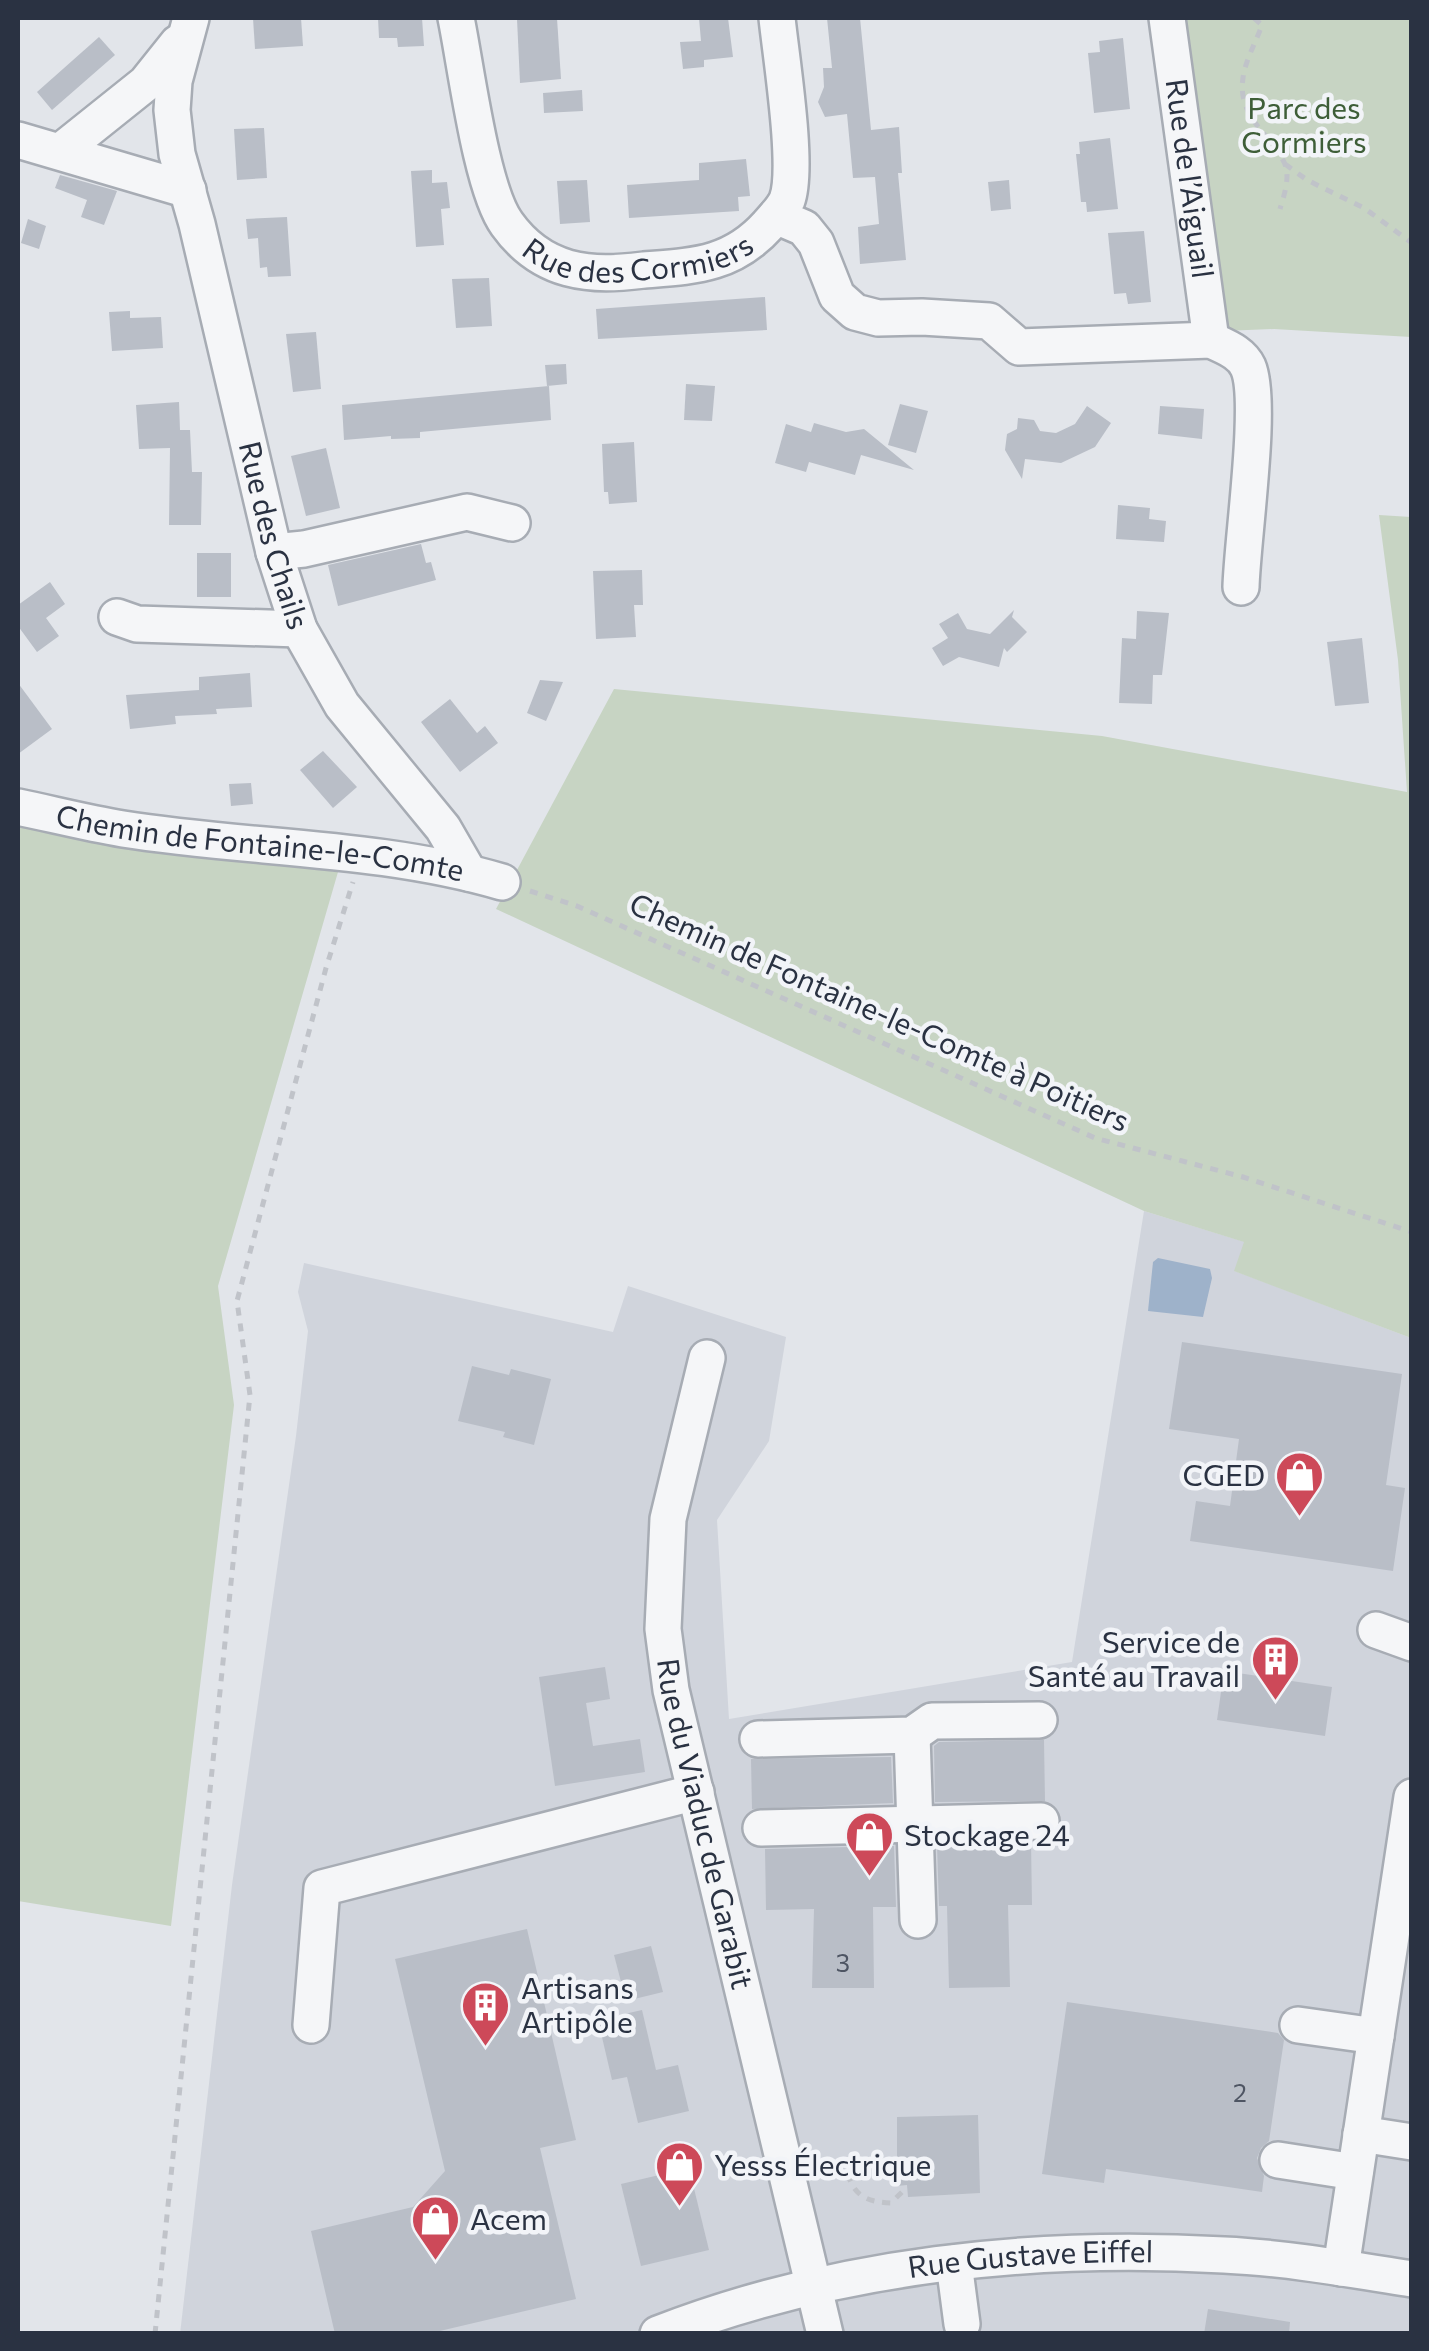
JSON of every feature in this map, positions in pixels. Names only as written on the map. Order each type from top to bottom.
[{"type":"street","name":"Rue des Cormiers","points":[[456,18],[490,189],[505,222],[532,252],[566,268],[602,274],[700,265],[750,244],[787,200],[791,159],[777,18]]},
{"type":"street","name":"Rue de l’Aiguail","points":[[1167,18],[1212,340]]},
{"type":"street","points":[[61,151],[146,82],[188,26]]},
{"type":"street","name":"Rue des Chails","points":[[188,26],[174,82],[172,110],[177,154],[274,552],[300,629],[342,705],[485,878]]},
{"type":"street","points":[[18,140],[188,190]]},
{"type":"street","points":[[776,216],[804,228],[816,243],[837,296],[855,312],[878,318],[989,321],[1018,347],[1212,340],[1238,353],[1248,368],[1252,388],[1240,588]]},
{"type":"street","points":[[274,552],[304,549],[467,512],[512,523]]},
{"type":"street","points":[[117,617],[137,624],[300,629]]},
{"type":"street","name":"Chemin de Fontaine-le-Comte","points":[[18,807],[122,829],[362,856],[485,878]]},
{"type":"street","name":"Rue du Viaduc de Garabit","points":[[708,1358],[668,1519],[663,1628],[671,1690],[825,2334]]},
{"type":"street","points":[[758,1739],[912,1735],[932,1721],[1039,1720]]},
{"type":"street","points":[[912,1735],[918,1920]]},
{"type":"street","points":[[311,2026],[322,1888],[696,1792]]},
{"type":"street","points":[[1341,2268],[1412,1797]]},
{"type":"street","points":[[760,1828],[1041,1821]]},
{"type":"street","points":[[1298,2025],[1376,2036]]},
{"type":"street","points":[[1361,2134],[1412,2142]]},
{"type":"street","points":[[1278,2160],[1356,2172]]},
{"type":"street","name":"Rue Gustave Eiffel","points":[[658,2334],[814,2286],[954,2263],[1092,2252],[1284,2260],[1412,2279]]},
{"type":"street","points":[[954,2263],[962,2324]]},
{"type":"path","points":[[1254,18],[1262,25]]},
{"type":"path","points":[[1266,18],[1242,77],[1244,101],[1260,132],[1285,164],[1364,208],[1412,243]]},
{"type":"path","points":[[1280,210],[1286,186],[1285,164]]},
{"type":"path","points":[[155,2334],[250,1396],[237,1301],[326,968],[362,856]]},
{"type":"path","name":"Chemin de Fontaine-le-Comte à Poitiers","points":[[485,878],[576,906],[1094,1138],[1243,1177],[1412,1232]]},
{"type":"path","points":[[848,2174],[851,2186],[871,2202],[890,2203],[904,2190]]},
{"type":"shaded area","points":[[1144,1211],[1245,1242],[1235,1271],[1411,1338],[1411,2333],[180,2334],[232,1885],[296,1436],[308,1331],[298,1292],[304,1263],[613,1332],[628,1286],[786,1337],[769,1441],[717,1520],[729,1719],[1072,1662]]},
{"type":"green space","name":"Parc des Cormiers","points":[[1178,18],[1411,18],[1411,337],[1274,329],[1223,331]]},
{"type":"green space","points":[[1379,515],[1411,517],[1411,1338],[1234,1271],[1244,1242],[1144,1211],[496,909],[614,689],[1102,736],[1407,792],[1398,660]]},
{"type":"green space","points":[[18,827],[338,872],[218,1286],[234,1405],[171,1926],[18,1901]]},
{"type":"water","points":[[1158,1258],[1210,1269],[1212,1278],[1203,1317],[1148,1311],[1153,1262]]},
{"type":"building","points":[[253,18],[301,18],[303,46],[255,49]]},
{"type":"building","points":[[378,18],[422,18],[424,46],[398,47],[397,38],[379,38]]},
{"type":"building","points":[[557,18],[561,79],[520,83],[517,19]]},
{"type":"building","points":[[699,18],[728,18],[733,57],[704,60],[704,67],[683,69],[680,42],[701,41]]},
{"type":"building","points":[[827,18],[860,18],[871,130],[899,127],[902,173],[898,173],[906,260],[860,264],[858,227],[879,224],[875,177],[853,178],[847,114],[825,117],[818,102],[824,87],[823,68],[832,68]]},
{"type":"building","points":[[99,37],[115,55],[52,110],[37,92]]},
{"type":"building","points":[[1123,38],[1130,109],[1094,113],[1088,53],[1100,52],[1099,41]]},
{"type":"building","points":[[582,90],[583,111],[544,113],[543,93]]},
{"type":"building","points":[[264,128],[267,178],[237,180],[234,129]]},
{"type":"building","points":[[1110,138],[1118,209],[1087,212],[1086,202],[1081,202],[1076,154],[1080,154],[1079,142]]},
{"type":"building","points":[[746,159],[750,196],[738,197],[739,211],[629,218],[627,185],[699,180],[699,163]]},
{"type":"building","points":[[432,170],[432,183],[447,182],[450,208],[441,209],[444,245],[416,247],[411,171]]},
{"type":"building","points":[[60,175],[117,191],[104,225],[81,217],[87,200],[55,188]]},
{"type":"building","points":[[587,180],[590,222],[560,224],[557,181]]},
{"type":"building","points":[[1009,180],[1011,209],[991,211],[988,182]]},
{"type":"building","points":[[287,217],[291,276],[268,277],[267,267],[260,268],[258,238],[248,239],[246,219]]},
{"type":"building","points":[[28,219],[46,226],[39,249],[21,243]]},
{"type":"building","points":[[1144,231],[1151,302],[1128,304],[1126,293],[1114,294],[1108,233]]},
{"type":"building","points":[[489,278],[492,326],[456,328],[452,279]]},
{"type":"building","points":[[765,297],[767,330],[598,339],[596,309]]},
{"type":"building","points":[[130,311],[130,318],[161,317],[163,348],[112,351],[109,312]]},
{"type":"building","points":[[316,332],[321,389],[293,392],[286,334]]},
{"type":"building","points":[[566,364],[567,384],[547,386],[545,365]]},
{"type":"building","points":[[686,384],[715,386],[712,421],[684,420]]},
{"type":"building","points":[[549,386],[551,420],[420,432],[420,438],[344,440],[342,405]]},
{"type":"building","points":[[179,402],[180,430],[190,430],[192,472],[202,472],[201,525],[169,525],[170,448],[139,449],[136,405]]},
{"type":"building","points":[[900,404],[928,411],[916,453],[888,445]]},
{"type":"building","points":[[1087,406],[1111,423],[1095,447],[1061,463],[1025,459],[1022,479],[1005,450],[1007,434],[1017,429],[1018,418],[1034,420],[1040,431],[1056,433],[1075,424]]},
{"type":"building","points":[[1160,406],[1204,409],[1202,439],[1158,434]]},
{"type":"building","points":[[814,423],[846,432],[864,429],[914,470],[861,455],[855,475],[809,462],[806,472],[775,463],[786,424],[811,432]]},
{"type":"building","points":[[634,442],[637,502],[609,504],[608,492],[604,492],[602,444]]},
{"type":"building","points":[[326,448],[340,508],[306,516],[291,456]]},
{"type":"building","points":[[1118,505],[1150,508],[1149,519],[1166,521],[1164,542],[1116,539]]},
{"type":"building","points":[[421,544],[436,580],[338,606],[328,565]]},
{"type":"building","points":[[197,553],[231,553],[231,597],[197,597]]},
{"type":"building","points":[[642,570],[643,605],[634,605],[636,637],[596,639],[593,571]]},
{"type":"building","points":[[50,582],[65,604],[46,618],[59,636],[37,652],[18,626],[18,605]]},
{"type":"building","points":[[1014,610],[1012,617],[1027,632],[1007,652],[1004,648],[999,667],[959,657],[943,666],[932,648],[948,638],[939,624],[958,613],[967,629],[990,634]]},
{"type":"building","points":[[1137,611],[1169,613],[1162,675],[1153,675],[1152,704],[1119,703],[1122,638],[1136,639]]},
{"type":"building","points":[[1362,638],[1369,703],[1335,706],[1327,642]]},
{"type":"building","points":[[250,673],[252,707],[175,716],[176,724],[130,729],[126,695],[199,690],[199,677]]},
{"type":"building","points":[[540,680],[563,682],[546,721],[527,713]]},
{"type":"building","points":[[18,683],[52,729],[18,754]]},
{"type":"building","points":[[450,699],[477,733],[485,726],[498,743],[460,772],[421,722]]},
{"type":"building","points":[[323,751],[357,787],[333,808],[300,770]]},
{"type":"building","points":[[251,783],[253,804],[231,806],[229,784]]},
{"type":"building","points":[[1182,1342],[1402,1374],[1386,1485],[1405,1488],[1393,1571],[1190,1541],[1196,1501],[1230,1506],[1239,1439],[1169,1429]]},
{"type":"building","points":[[472,1366],[509,1375],[511,1369],[551,1379],[534,1445],[503,1437],[505,1432],[458,1421]]},
{"type":"building","points":[[605,1667],[610,1699],[586,1703],[593,1746],[640,1739],[645,1772],[555,1786],[539,1677]]},
{"type":"building","name":"Service de Santé au Travail","points":[[1224,1671],[1332,1687],[1325,1736],[1217,1720]]},
{"type":"building","points":[[1044,1740],[1045,1801],[935,1802],[934,1746],[939,1742]]},
{"type":"building","points":[[891,1757],[893,1803],[752,1809],[751,1759]]},
{"type":"building","points":[[1031,1842],[1032,1905],[1008,1905],[1010,1987],[949,1988],[947,1906],[939,1906],[937,1845]]},
{"type":"building","points":[[894,1846],[896,1907],[873,1907],[874,1988],[812,1988],[814,1909],[766,1910],[765,1849]]},
{"type":"building","name":"Artisans Artipôle","points":[[527,1929],[576,2140],[540,2148],[576,2299],[427,2334],[335,2334],[311,2231],[413,2207],[445,2171],[395,1959]]},
{"type":"building","points":[[651,1946],[663,1992],[626,2001],[614,1955]]},
{"type":"building","points":[[1067,2002],[1278,2033],[1284,2040],[1269,2141],[1257,2158],[1264,2176],[1262,2192],[1106,2169],[1104,2183],[1042,2174]]},
{"type":"building","points":[[642,2010],[656,2070],[678,2065],[689,2111],[638,2123],[627,2077],[612,2080],[598,2020]]},
{"type":"building","points":[[978,2115],[980,2193],[908,2197],[907,2185],[897,2186],[897,2117]]},
{"type":"building","points":[[689,2168],[709,2250],[641,2266],[621,2184]]},
{"type":"building","points":[[1208,2309],[1290,2322],[1289,2334],[1204,2334]]},
{"type":"place","name":"CGED","points":[[1300,1518]]},
{"type":"place","name":"Service de Santé au Travail","points":[[1275,1702]]},
{"type":"place","name":"Stockage 24","points":[[869,1878]]},
{"type":"place","name":"Artisans Artipôle","points":[[486,2048]]},
{"type":"place","name":"Yesss Électrique","points":[[679,2208]]},
{"type":"place","name":"Acem","points":[[435,2262]]}]
